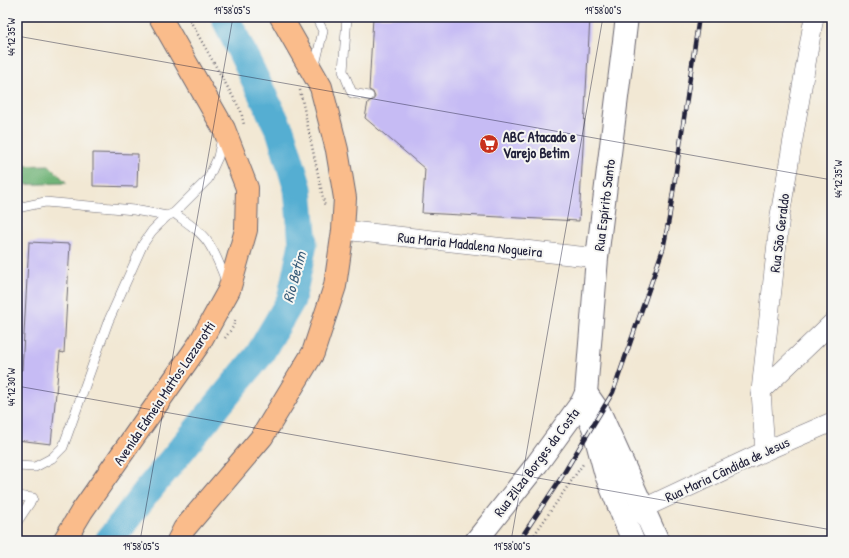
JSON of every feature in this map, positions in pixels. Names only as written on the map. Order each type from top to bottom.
[{"type":"main road","name":"Avenida Edmeia Mattos Lazzarotti","points":[[64,541],[82,511],[199,344],[229,290],[246,230],[247,188],[234,127],[160,17]]},
{"type":"main road","points":[[178,541],[184,529],[262,437],[313,353],[335,286],[343,230],[345,198],[337,150],[321,88],[306,80],[280,17]]},
{"type":"street","name":"Rua Espírito Santo","points":[[584,398],[597,258],[627,17]]},
{"type":"street","name":"Rua São Geraldo","points":[[764,451],[761,391],[780,215],[814,17]]},
{"type":"street","name":"Rua Maria Madalena Nogueira","points":[[343,230],[597,258]]},
{"type":"street","points":[[761,391],[832,323]]},
{"type":"street","points":[[584,398],[606,476],[633,541]]},
{"type":"street","points":[[584,398],[600,413],[658,541]]},
{"type":"street","name":"Rua Zilza Borges da Costa","points":[[476,541],[537,464],[584,398]]},
{"type":"street","name":"Rua Maria Cândida de Jesus","points":[[624,519],[764,451],[832,422]]},
{"type":"lane","points":[[306,80],[323,31],[316,17]]},
{"type":"lane","points":[[347,17],[343,71],[352,94],[369,96]]},
{"type":"lane","points":[[17,466],[35,467],[52,458],[63,447],[108,322],[143,244],[152,231],[208,179],[234,127]]},
{"type":"lane","points":[[17,208],[44,202],[134,210],[170,215],[195,229],[209,242],[219,262],[229,290]]},
{"type":"lane","points":[[17,496],[33,498],[17,522]]},
{"type":"path","points":[[188,17],[241,111],[234,127]]},
{"type":"path","points":[[306,80],[326,212]]},
{"type":"path","points":[[224,340],[233,327],[237,313]]},
{"type":"path","points":[[530,541],[597,444]]},
{"type":"green space","points":[[49,165],[67,183],[17,185],[17,166]]},
{"type":"building","name":"ABC Atacado e Varejo Betim","points":[[373,17],[590,17],[579,221],[422,213],[425,169],[365,118],[368,102],[373,100],[375,97],[373,92],[369,90]]},
{"type":"building","points":[[93,153],[138,154],[137,187],[93,186]]},
{"type":"building","points":[[29,242],[70,244],[64,353],[60,352],[51,444],[17,440],[17,370],[22,370]]},
{"type":"waterway","name":"Rio Betim","points":[[109,541],[148,490],[259,355],[291,300],[303,244],[298,189],[281,133],[225,17]]},
{"type":"railway","points":[[519,541],[561,478],[613,392],[663,249],[669,219],[699,17]]},
{"type":"place","name":"ABC Atacado e Varejo Betim","points":[[489,144]]}]
